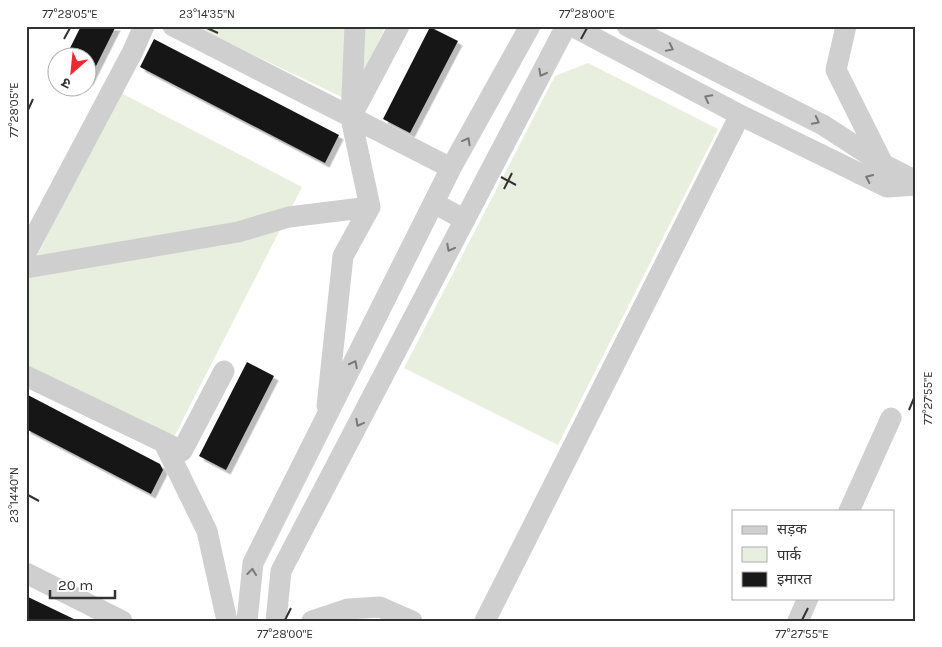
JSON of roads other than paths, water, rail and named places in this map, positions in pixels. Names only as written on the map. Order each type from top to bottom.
[{"type":"street","points":[[26,253],[144,26]]},
{"type":"street","points":[[173,26],[452,168]]},
{"type":"street","points":[[325,420],[343,256],[370,207],[351,118],[355,26]]},
{"type":"street","points":[[351,118],[400,26]]},
{"type":"street","points":[[246,621],[253,563],[452,168],[530,26]]},
{"type":"street","points":[[542,26],[556,31],[569,28],[887,187],[916,183]]},
{"type":"street","points":[[627,26],[823,125],[916,183]]},
{"type":"street","points":[[846,26],[836,70],[883,164]]},
{"type":"street","points":[[276,621],[281,571],[465,220],[569,28]]},
{"type":"street","points":[[485,621],[740,115]]},
{"type":"street","points":[[434,203],[465,220]]},
{"type":"street","points":[[26,268],[238,232],[289,217],[370,207]]},
{"type":"street","points":[[26,376],[182,452],[224,371]]},
{"type":"street","points":[[849,510],[891,418]]},
{"type":"street","points":[[164,443],[207,531],[227,621]]},
{"type":"street","points":[[26,573],[122,621]]},
{"type":"street","points":[[798,621],[807,600]]},
{"type":"street","points":[[312,621],[348,609],[380,607],[412,621]]}]
